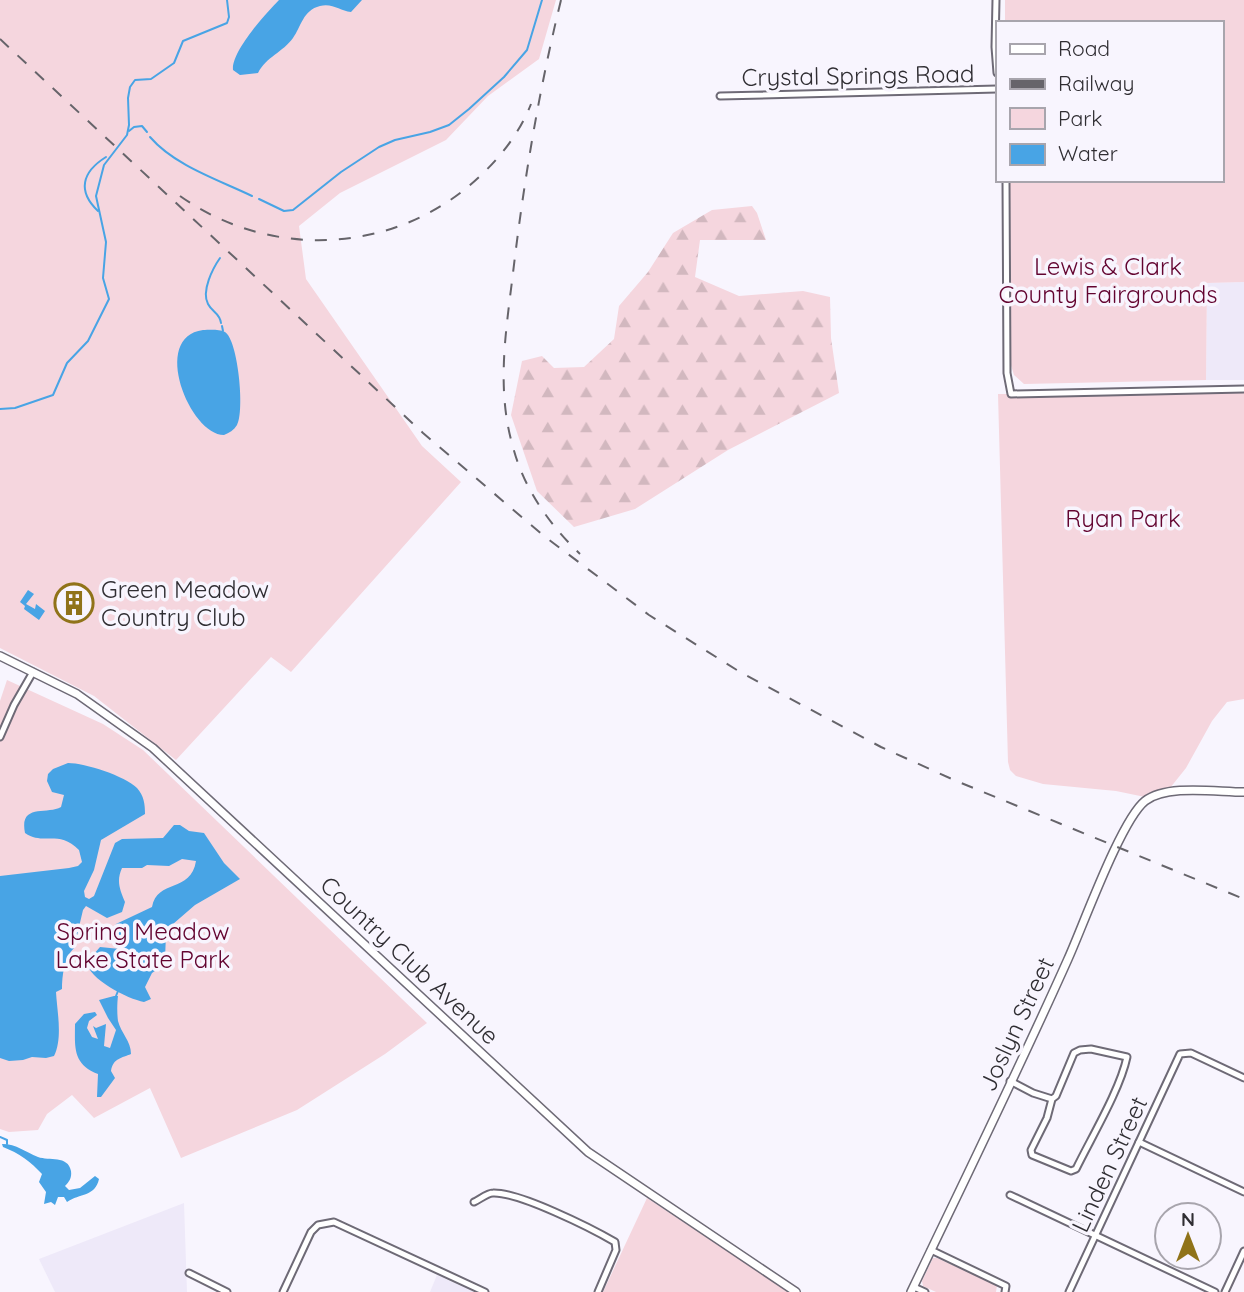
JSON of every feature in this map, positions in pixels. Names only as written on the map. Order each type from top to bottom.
[{"type":"street","points":[[996,0],[996,60]]},
{"type":"street","name":"Crystal Springs Road","points":[[720,96],[996,89]]},
{"type":"street","points":[[1006,182],[1007,366],[1011,394],[1244,389]]},
{"type":"street","name":"Country Club Avenue","points":[[0,656],[77,694],[153,748],[588,1152],[796,1292]]},
{"type":"street","points":[[0,737],[33,672]]},
{"type":"street","name":"Joslyn Street","points":[[913,1289],[1068,959],[1117,846],[1138,807],[1157,794],[1172,791],[1244,792]]},
{"type":"street","points":[[1091,1049],[1127,1057],[1124,1069],[1076,1169],[1071,1171],[1063,1170],[1032,1155],[1031,1150],[1047,1118],[1052,1099],[1056,1096],[1074,1053],[1091,1049]]},
{"type":"street","name":"Linden Street","points":[[1069,1292],[1178,1057],[1183,1052],[1191,1053],[1244,1078]]},
{"type":"street","points":[[1010,1081],[1052,1099]]},
{"type":"street","points":[[1139,1142],[1244,1192]]},
{"type":"street","points":[[474,1202],[492,1193],[509,1196],[548,1209],[615,1242],[609,1270],[598,1292]]},
{"type":"street","points":[[1010,1195],[1215,1292]]},
{"type":"street","points":[[283,1292],[311,1232],[318,1225],[334,1222],[485,1292]]},
{"type":"street","points":[[931,1250],[1006,1286],[1004,1292]]},
{"type":"street","points":[[1225,1292],[1244,1251]]},
{"type":"street","points":[[189,1273],[228,1292]]},
{"type":"street","points":[[913,1289],[925,1292]]},
{"type":"shaded area","points":[[1244,282],[1244,380],[1206,380],[1207,283]]},
{"type":"shaded area","points":[[184,1203],[187,1292],[55,1292],[39,1259]]},
{"type":"shaded area","points":[[437,1275],[474,1292],[430,1292]]},
{"type":"green space","name":"Green Meadow Country Club","points":[[0,0],[556,0],[539,59],[488,96],[446,140],[340,193],[299,226],[306,279],[422,446],[461,482],[291,672],[271,657],[176,760],[94,696],[0,648]]},
{"type":"green space","name":"Lewis & Clark County Fairgrounds","points":[[1005,0],[1244,0],[1244,282],[1207,283],[1206,380],[1024,384],[1014,375],[1010,362],[1008,182],[1223,182],[1223,21],[1005,21]]},
{"type":"green space","points":[[752,206],[766,240],[700,240],[695,277],[739,296],[803,291],[830,297],[831,338],[839,393],[728,450],[635,509],[574,527],[537,491],[511,415],[522,361],[542,356],[554,368],[584,367],[614,339],[619,306],[648,272],[673,233],[712,210]]},
{"type":"green space","name":"Ryan Park","points":[[1244,393],[1244,699],[1227,702],[1212,721],[1186,768],[1170,788],[1145,797],[1116,791],[1043,784],[1016,776],[1010,770],[1008,762],[998,394]]},
{"type":"green space","name":"Spring Meadow Lake State Park","points":[[7,680],[103,724],[143,750],[427,1023],[385,1054],[297,1110],[181,1158],[150,1088],[94,1118],[72,1095],[47,1114],[38,1130],[9,1132],[0,1129],[0,701]]},
{"type":"green space","points":[[647,1198],[789,1292],[603,1292]]},
{"type":"green space","points":[[933,1258],[997,1285],[996,1292],[936,1292],[923,1286],[922,1281]]},
{"type":"water","points":[[279,0],[362,0],[351,12],[329,6],[314,8],[306,15],[289,43],[265,63],[258,73],[240,75],[233,70],[238,53],[250,33]]},
{"type":"water","points":[[203,330],[225,332],[230,338],[237,361],[239,417],[237,425],[224,435],[211,431],[188,404],[177,366],[179,349],[187,337]]},
{"type":"water","points":[[28,590],[34,594],[26,604],[35,609],[36,604],[45,611],[39,620],[24,609],[25,606],[20,602]]},
{"type":"water","points":[[68,763],[94,768],[124,779],[137,788],[144,803],[145,814],[101,840],[94,870],[84,891],[85,897],[89,899],[94,896],[115,843],[122,839],[163,838],[174,825],[204,833],[224,863],[240,879],[195,905],[173,924],[166,934],[165,959],[162,966],[152,973],[145,987],[151,999],[144,1002],[119,993],[101,981],[87,962],[100,947],[120,949],[112,935],[116,924],[152,907],[160,892],[188,878],[196,861],[182,859],[169,866],[122,868],[119,881],[125,902],[122,912],[107,918],[86,906],[83,910],[74,948],[64,967],[62,989],[56,992],[59,1033],[54,1056],[9,1061],[0,1058],[0,876],[69,868],[82,862],[79,850],[64,840],[32,837],[25,833],[24,824],[30,814],[61,807],[64,795],[52,792],[47,781],[48,774]]},
{"type":"water","points":[[118,996],[118,1021],[131,1054],[114,1063],[111,1071],[115,1078],[101,1097],[97,1097],[98,1074],[79,1060],[75,1047],[75,1024],[84,1014],[95,1012],[97,1015],[89,1021],[87,1028],[92,1037],[98,1039],[93,1026],[96,1028],[106,1024],[104,1046],[110,1048],[116,1030],[99,1000]]},
{"type":"water","points":[[2,1144],[17,1147],[38,1157],[66,1163],[71,1171],[70,1180],[65,1186],[69,1190],[80,1188],[95,1176],[99,1179],[97,1185],[91,1192],[67,1202],[64,1197],[58,1197],[55,1205],[51,1202],[44,1204],[46,1192],[39,1182],[42,1174]]},
{"type":"waterway","points":[[0,409],[15,408],[53,395],[67,363],[88,341],[109,299],[103,278],[106,242],[96,196],[104,165],[127,135],[130,87],[135,80],[151,79],[174,63],[183,41],[227,23],[227,0]]},
{"type":"waterway","points":[[259,199],[284,211],[293,210],[341,172],[379,147],[449,125],[504,77],[527,50],[542,0]]},
{"type":"waterway","points":[[129,131],[142,126],[147,132]]},
{"type":"waterway","points":[[150,137],[185,164],[252,196]]},
{"type":"waterway","points":[[98,211],[87,196],[85,182],[92,169],[106,157]]},
{"type":"waterway","points":[[220,258],[211,274],[206,299],[221,323]]},
{"type":"waterway","points":[[222,326],[223,331]]},
{"type":"waterway","points":[[116,996],[118,991]]},
{"type":"waterway","points":[[0,1137],[7,1140],[7,1144]]},
{"type":"railway","points":[[561,0],[539,101],[522,204],[508,316],[504,382],[508,425],[524,477],[548,518],[580,554]]},
{"type":"railway","points":[[0,39],[423,433],[544,536],[649,615],[740,672],[881,747],[954,780],[1244,899]]},
{"type":"railway","points":[[180,196],[216,217],[254,231],[293,239],[333,240],[373,234],[411,222],[446,203],[479,177],[509,143],[531,104]]},
{"type":"place","name":"Green Meadow Country Club","points":[[74,603]]}]
